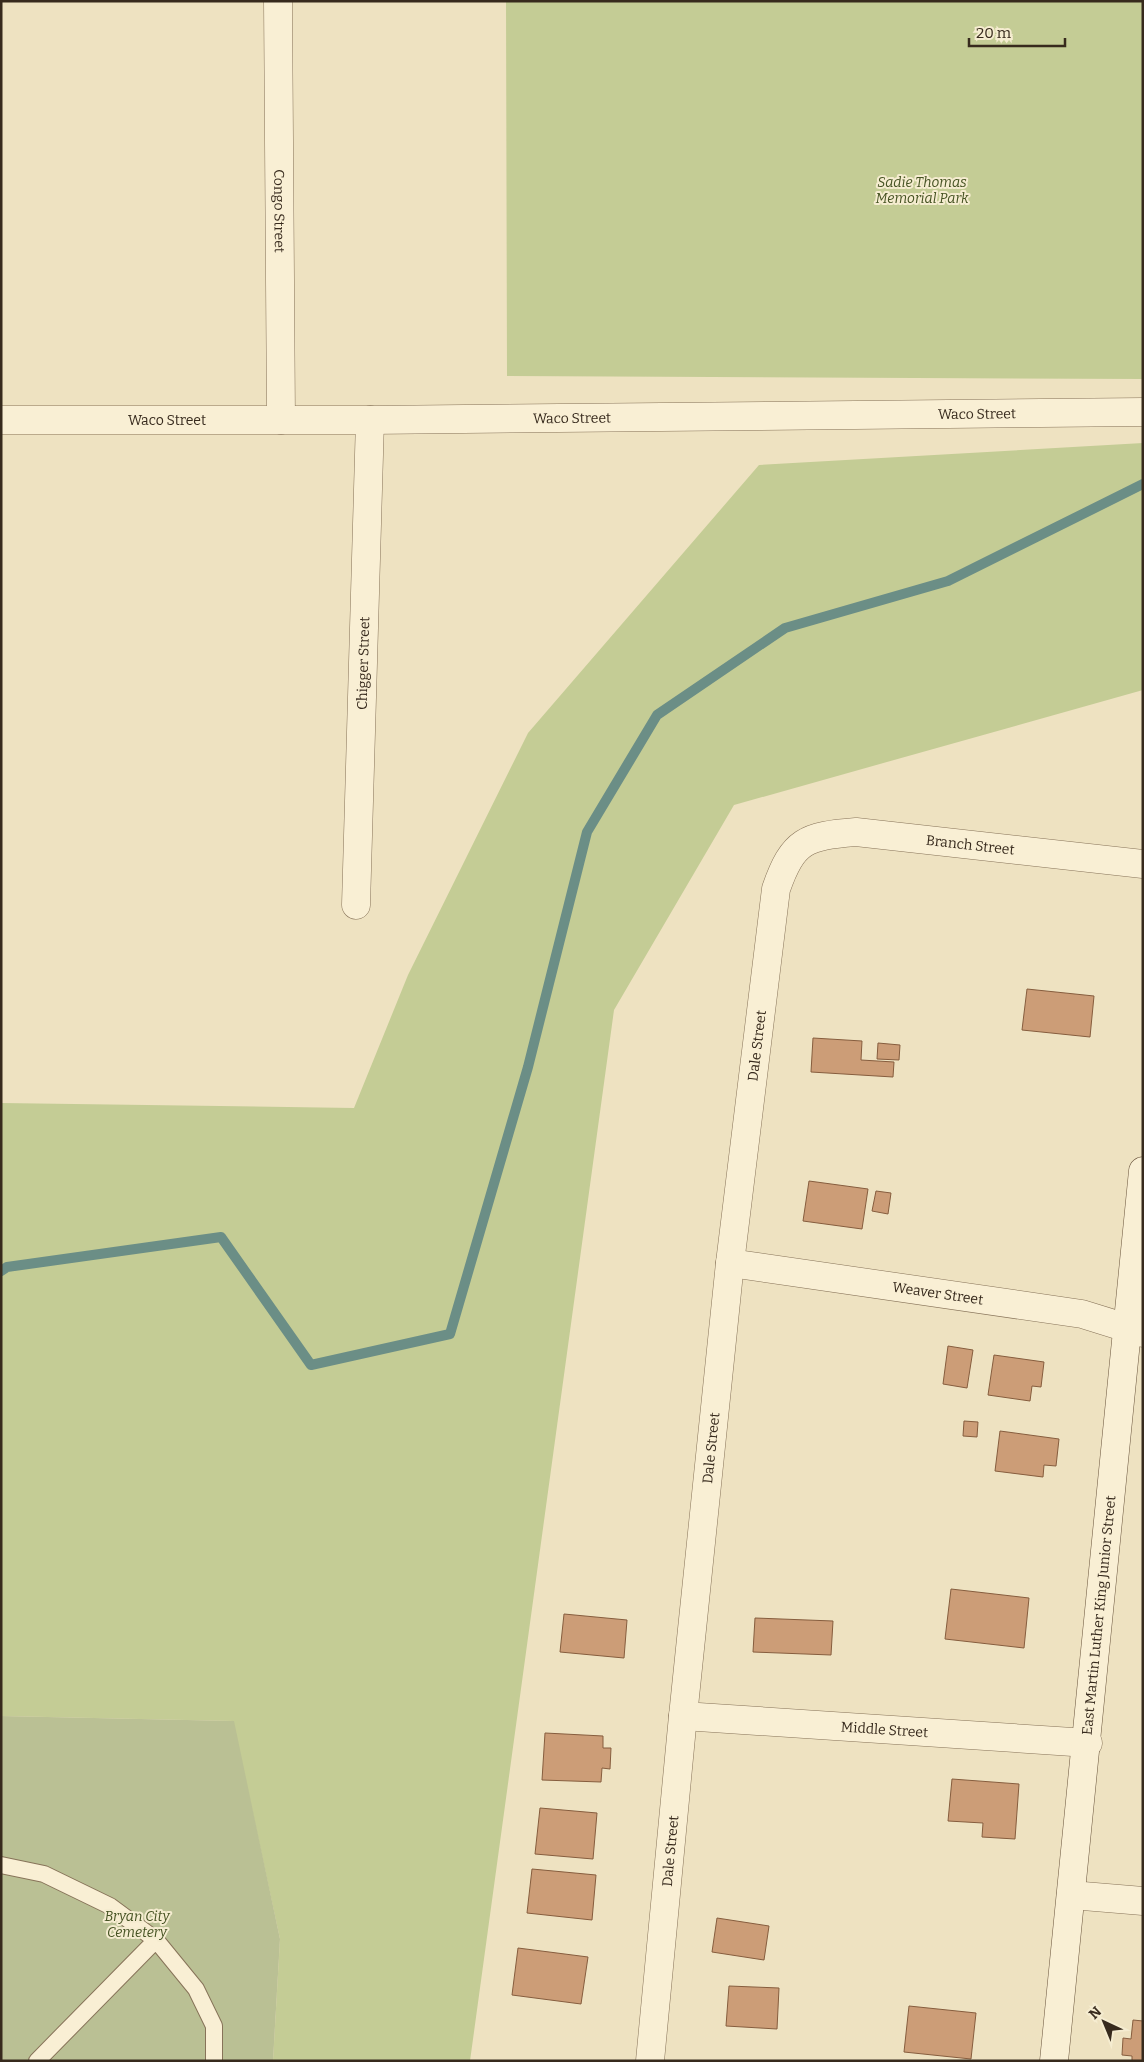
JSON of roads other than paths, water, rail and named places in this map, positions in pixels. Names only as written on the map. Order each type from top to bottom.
[{"type":"street","name":"Congo Street","points":[[278,1],[281,420]]},
{"type":"street","name":"Waco Street","points":[[1,420],[370,420],[1143,412]]},
{"type":"street","name":"Chigger Street","points":[[356,905],[370,420]]},
{"type":"street","name":"Branch Street","points":[[800,844],[826,834],[856,832],[1143,864]]},
{"type":"street","name":"Dale Street","points":[[650,2061],[683,1716],[730,1263],[776,889],[785,862],[800,844]]},
{"type":"street","name":"East Martin Luther King Junior Street","points":[[1054,2061],[1070,1895],[1135,1330],[1143,1171]]},
{"type":"street","name":"Weaver Street","points":[[730,1263],[1082,1314],[1135,1330]]},
{"type":"street","name":"Middle Street","points":[[683,1716],[1088,1743]]},
{"type":"street","points":[[1070,1895],[1143,1901]]},
{"type":"lane","points":[[1,1865],[44,1874],[110,1906],[156,1940],[196,1989],[214,2026],[214,2061]]},
{"type":"lane","points":[[37,2061],[156,1940]]},
{"type":"waterway","points":[[1,1271],[7,1267],[221,1237],[311,1365],[450,1334],[528,1067],[587,832],[657,715],[785,628],[948,581],[1143,484]]},
{"type":"park label","name":"Sadie Thomas Memorial Park","points":[[922,190]]},
{"type":"park label","name":"Bryan City Cemetery","points":[[137,1924]]}]
